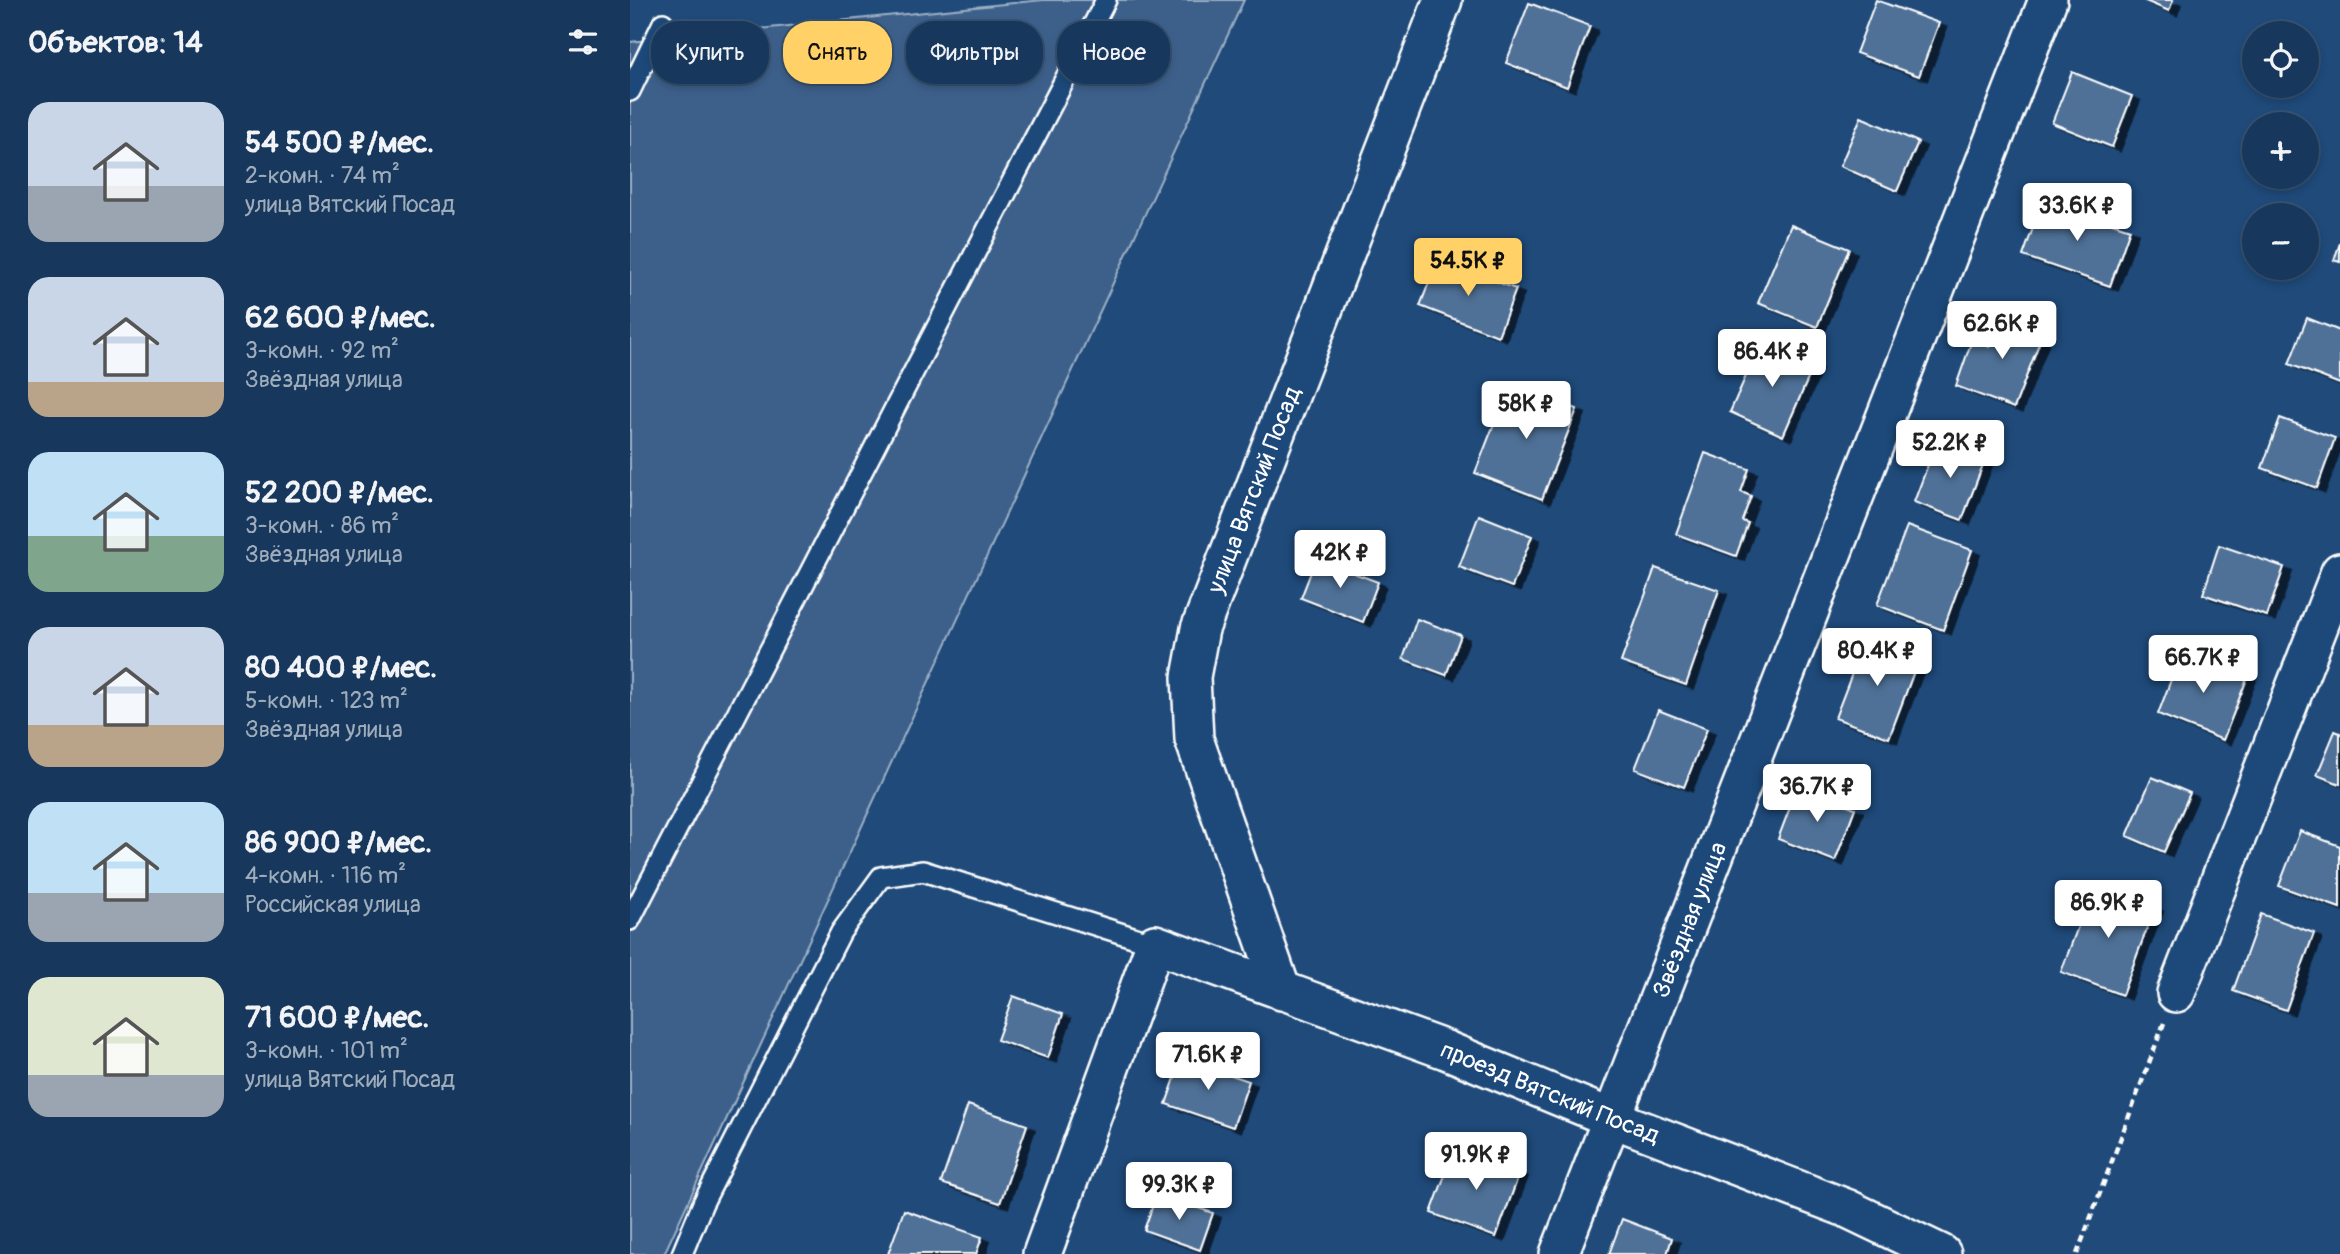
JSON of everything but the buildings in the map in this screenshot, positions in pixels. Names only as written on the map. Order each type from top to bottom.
[{"type":"street","name":"улица Вятский Посад","points":[[1282,991],[1194,739],[1191,677],[1200,629],[1443,0]]},
{"type":"street","name":"Звёздная улица","points":[[1559,1254],[2048,0]]},
{"type":"street","points":[[2176,993],[2340,572]]},
{"type":"street","name":"проезд Вятский Посад","points":[[1154,944],[1446,1050],[1611,1118],[1846,1208],[1942,1254]]},
{"type":"street","points":[[1042,1254],[1154,944]]},
{"type":"lane","points":[[630,919],[1106,0]]},
{"type":"lane","points":[[630,91],[651,48]]},
{"type":"lane","points":[[682,1254],[703,1203],[841,932],[881,877],[923,871],[1154,944]]},
{"type":"path","points":[[2077,1254],[2176,993]]},
{"type":"shaded area","points":[[1043,0],[1244,0],[664,1254],[630,1254],[630,42],[651,40],[651,84],[769,84],[769,28],[783,26],[783,84],[892,84],[892,21],[836,21]]}]
